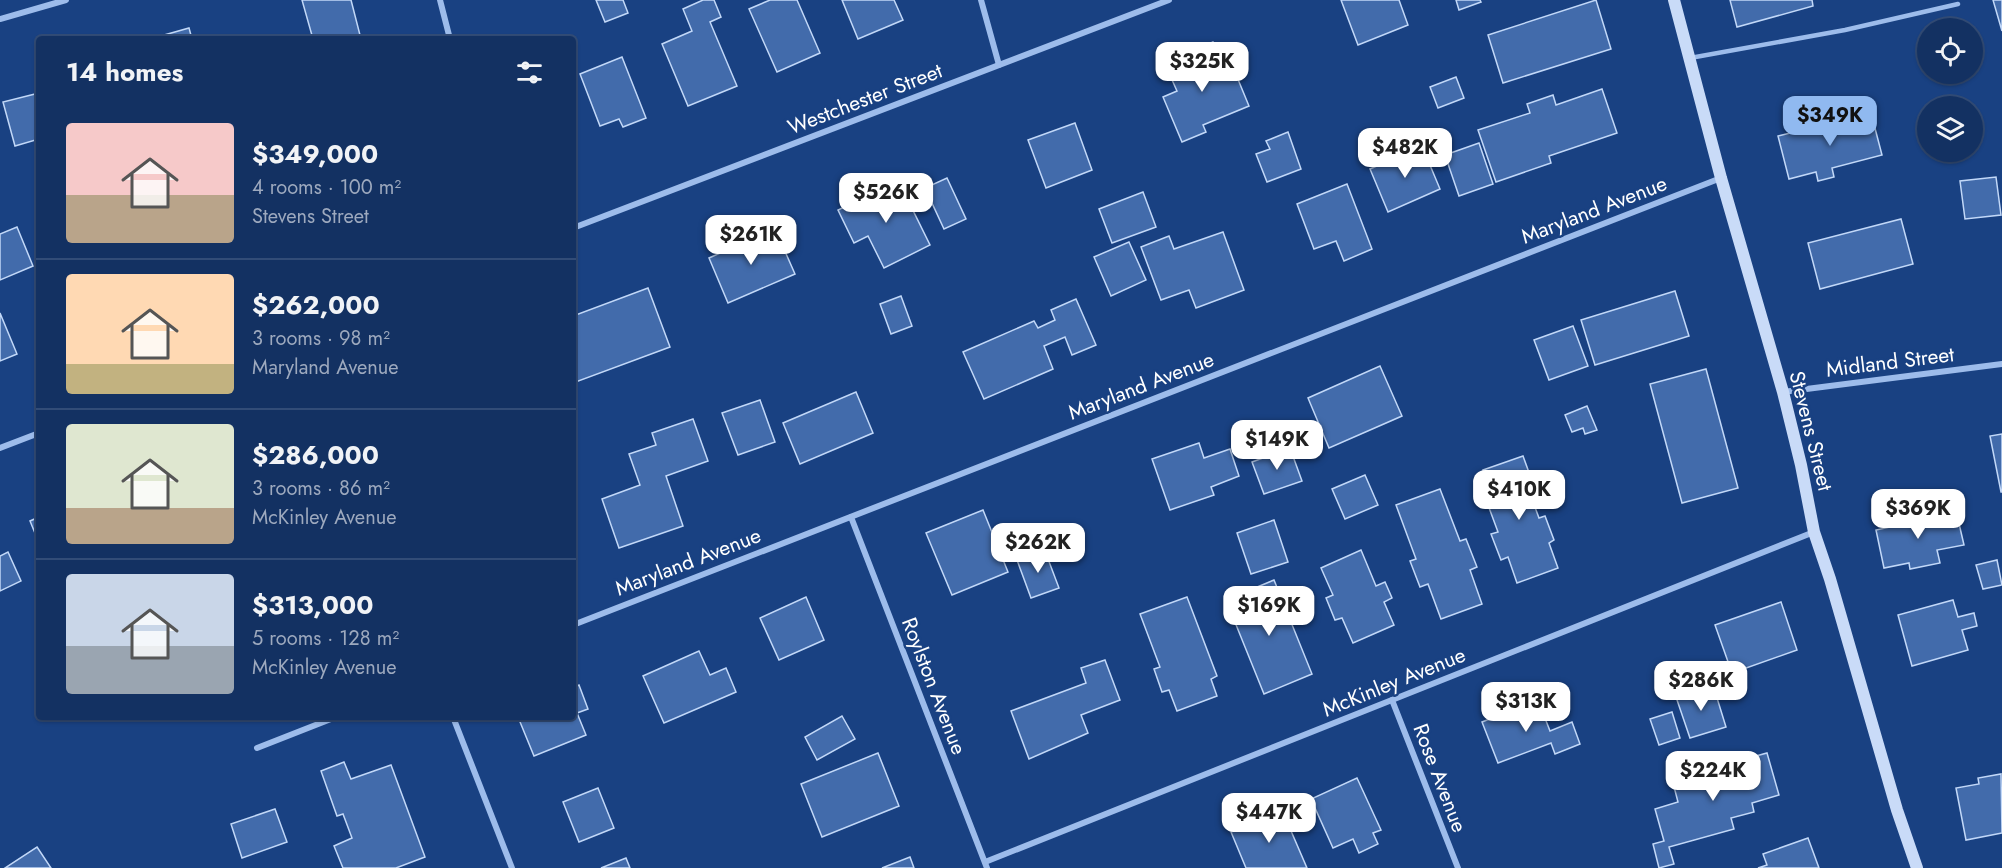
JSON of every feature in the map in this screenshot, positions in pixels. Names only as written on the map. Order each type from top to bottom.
[{"type":"main road","name":"Stevens Street","points":[[1674,0],[1721,178],[1783,392],[1814,532],[1830,579],[1897,810],[1917,868]]},
{"type":"street","points":[[0,19],[66,0]]},
{"type":"street","points":[[440,0],[449,36]]},
{"type":"street","points":[[981,0],[999,66]]},
{"type":"street","name":"Westchester Street","points":[[576,227],[1169,0]]},
{"type":"street","name":"Maryland Avenue","points":[[576,624],[1721,178]]},
{"type":"street","name":"Midland Street","points":[[1783,392],[2002,364]]},
{"type":"street","points":[[0,448],[36,434]]},
{"type":"street","name":"Roylston Avenue","points":[[851,517],[986,865]]},
{"type":"street","name":"McKinley Avenue","points":[[986,865],[1814,532]]},
{"type":"street","name":"Rose Avenue","points":[[1392,700],[1458,868]]},
{"type":"street","points":[[257,748],[328,720]]},
{"type":"street","points":[[454,720],[512,868]]},
{"type":"lane","points":[[1690,58],[1845,30],[1958,4]]},
{"type":"building","points":[[302,0],[351,0],[360,36],[312,36]]},
{"type":"building","points":[[596,0],[623,0],[628,13],[605,22]]},
{"type":"building","points":[[703,0],[714,0],[721,17],[710,22],[737,86],[688,106],[662,44],[692,31],[683,9]]},
{"type":"building","points":[[770,0],[797,0],[820,53],[777,72],[749,9]]},
{"type":"building","points":[[842,0],[894,0],[903,20],[858,39]]},
{"type":"building","points":[[1341,0],[1399,0],[1408,25],[1358,45]]},
{"type":"building","points":[[1456,0],[1480,0],[1481,2],[1459,10]]},
{"type":"building","points":[[1596,0],[1611,49],[1503,83],[1488,35]]},
{"type":"building","points":[[1730,0],[1812,0],[1813,6],[1737,27]]},
{"type":"building","points":[[1993,0],[2002,0],[2002,31]]},
{"type":"building","points":[[189,28],[191,36],[161,36]]},
{"type":"building","points":[[1213,42],[1229,80],[1237,77],[1249,106],[1203,125],[1206,132],[1182,142],[1163,97],[1177,91],[1169,73],[1184,66],[1180,56]]},
{"type":"building","points":[[622,57],[646,118],[623,127],[619,119],[600,126],[580,74]]},
{"type":"building","points":[[1456,77],[1464,98],[1438,108],[1430,87]]},
{"type":"building","points":[[1602,89],[1617,133],[1549,156],[1551,163],[1496,182],[1478,130],[1530,113],[1527,104],[1553,95],[1556,105]]},
{"type":"building","points":[[36,94],[36,140],[15,146],[3,102]]},
{"type":"building","points":[[1871,113],[1882,155],[1832,168],[1834,177],[1818,181],[1816,172],[1789,179],[1778,136]]},
{"type":"building","points":[[1075,123],[1092,170],[1046,188],[1028,140]]},
{"type":"building","points":[[1288,132],[1301,169],[1267,182],[1256,154],[1270,149],[1266,141]]},
{"type":"building","points":[[1479,143],[1493,184],[1459,196],[1445,155]]},
{"type":"building","points":[[1422,146],[1440,189],[1388,212],[1370,169]]},
{"type":"building","points":[[1996,177],[2001,215],[1965,219],[1960,181]]},
{"type":"building","points":[[947,178],[966,219],[944,229],[925,188]]},
{"type":"building","points":[[898,180],[930,245],[884,268],[868,236],[854,243],[838,210]]},
{"type":"building","points":[[1347,184],[1372,249],[1344,261],[1336,241],[1314,249],[1297,204]]},
{"type":"building","points":[[1143,192],[1156,227],[1112,243],[1099,209]]},
{"type":"building","points":[[1901,219],[1913,264],[1820,289],[1808,243]]},
{"type":"building","points":[[17,227],[33,266],[0,280],[0,234]]},
{"type":"building","points":[[776,231],[795,274],[728,303],[709,258],[727,250],[724,243],[742,236],[746,244]]},
{"type":"building","points":[[1223,232],[1244,290],[1196,308],[1189,290],[1161,300],[1141,247],[1169,236],[1174,249]]},
{"type":"building","points":[[1129,242],[1146,280],[1111,296],[1094,257]]},
{"type":"building","points":[[648,288],[670,347],[576,382],[576,315]]},
{"type":"building","points":[[1675,291],[1689,336],[1595,365],[1581,320]]},
{"type":"building","points":[[901,296],[912,326],[891,334],[880,304]]},
{"type":"building","points":[[1076,299],[1096,345],[1072,355],[1065,337],[1044,346],[1053,369],[984,399],[963,352],[1034,321],[1038,328],[1055,320],[1051,310]]},
{"type":"building","points":[[0,313],[17,354],[0,361]]},
{"type":"building","points":[[1573,326],[1588,366],[1549,380],[1534,340]]},
{"type":"building","points":[[1380,366],[1402,416],[1329,448],[1308,398]]},
{"type":"building","points":[[1706,369],[1738,488],[1682,503],[1650,384]]},
{"type":"building","points":[[856,392],[873,433],[800,464],[783,423]]},
{"type":"building","points":[[760,400],[775,442],[738,455],[722,413]]},
{"type":"building","points":[[1587,406],[1597,430],[1585,434],[1583,428],[1572,432],[1565,415]]},
{"type":"building","points":[[693,419],[708,461],[666,476],[683,526],[619,548],[602,499],[640,485],[629,454],[656,445],[652,433]]},
{"type":"building","points":[[2002,434],[2002,492],[2001,492],[1990,436]]},
{"type":"building","points":[[1199,443],[1204,458],[1230,449],[1239,476],[1211,487],[1214,495],[1170,510],[1152,459]]},
{"type":"building","points":[[1290,448],[1302,481],[1264,494],[1252,462]]},
{"type":"building","points":[[1523,456],[1535,489],[1529,491],[1539,518],[1545,516],[1554,540],[1549,543],[1558,568],[1517,583],[1508,557],[1501,560],[1491,534],[1498,532],[1488,505],[1494,503],[1483,470]]},
{"type":"building","points":[[1365,475],[1378,505],[1345,519],[1332,489]]},
{"type":"building","points":[[1440,489],[1460,541],[1466,539],[1477,567],[1470,570],[1482,604],[1441,619],[1428,584],[1420,587],[1410,561],[1416,559],[1396,505]]},
{"type":"building","points":[[983,510],[1008,572],[952,595],[926,533]]},
{"type":"building","points":[[1925,512],[1927,521],[1957,515],[1964,545],[1937,550],[1940,563],[1910,569],[1909,563],[1884,568],[1876,530],[1895,526],[1893,518]]},
{"type":"building","points":[[36,518],[36,536],[30,521]]},
{"type":"building","points":[[1274,520],[1288,562],[1251,574],[1237,533]]},
{"type":"building","points":[[1361,550],[1376,586],[1385,582],[1392,598],[1384,602],[1394,625],[1353,643],[1342,618],[1335,620],[1326,598],[1333,595],[1321,568]]},
{"type":"building","points":[[1045,551],[1059,588],[1031,598],[1017,560]]},
{"type":"building","points":[[8,552],[21,581],[0,591],[0,556]]},
{"type":"building","points":[[1997,560],[2002,585],[1983,589],[1976,565]]},
{"type":"building","points":[[1274,580],[1312,674],[1264,694],[1226,600]]},
{"type":"building","points":[[806,597],[824,640],[779,660],[760,618]]},
{"type":"building","points":[[1187,597],[1217,676],[1211,679],[1217,696],[1177,711],[1169,690],[1162,692],[1154,669],[1160,667],[1140,614]]},
{"type":"building","points":[[1953,600],[1958,617],[1974,613],[1977,626],[1962,630],[1968,650],[1912,666],[1898,615]]},
{"type":"building","points":[[1781,602],[1797,650],[1732,673],[1715,625]]},
{"type":"building","points":[[699,651],[710,675],[726,668],[736,692],[664,723],[643,676]]},
{"type":"building","points":[[1105,660],[1120,700],[1081,715],[1088,733],[1029,759],[1011,711],[1086,683],[1081,668]]},
{"type":"building","points":[[579,685],[588,709],[577,713],[586,735],[534,756],[519,720],[576,720],[576,686]]},
{"type":"building","points":[[1713,685],[1726,727],[1690,738],[1676,697]]},
{"type":"building","points":[[1538,700],[1550,731],[1572,722],[1580,744],[1555,754],[1551,743],[1498,763],[1482,722]]},
{"type":"building","points":[[1672,712],[1680,738],[1659,745],[1650,719]]},
{"type":"building","points":[[842,716],[855,739],[817,760],[805,737]]},
{"type":"building","points":[[878,753],[899,806],[822,837],[801,784]]},
{"type":"building","points":[[1767,753],[1779,795],[1752,803],[1754,812],[1731,818],[1734,829],[1669,847],[1674,864],[1659,868],[1653,844],[1664,841],[1655,809],[1678,802],[1672,779]]},
{"type":"building","points":[[344,762],[351,779],[391,765],[425,857],[396,868],[343,868],[334,846],[352,838],[343,814],[337,816],[321,771]]},
{"type":"building","points":[[2001,774],[2002,833],[1966,840],[1956,788],[1979,784],[1978,778]]},
{"type":"building","points":[[1357,778],[1381,830],[1373,833],[1378,844],[1359,853],[1353,839],[1333,848],[1311,799]]},
{"type":"building","points":[[598,788],[614,828],[579,842],[563,802]]},
{"type":"building","points":[[275,809],[287,842],[242,858],[231,824]]},
{"type":"building","points":[[1282,810],[1307,868],[1246,868],[1231,832]]},
{"type":"building","points":[[1808,838],[1819,868],[1758,868],[1767,865],[1763,854]]},
{"type":"building","points":[[37,847],[51,868],[5,868]]},
{"type":"building","points":[[910,857],[914,868],[882,868]]},
{"type":"building","points":[[626,858],[630,868],[601,868]]}]
